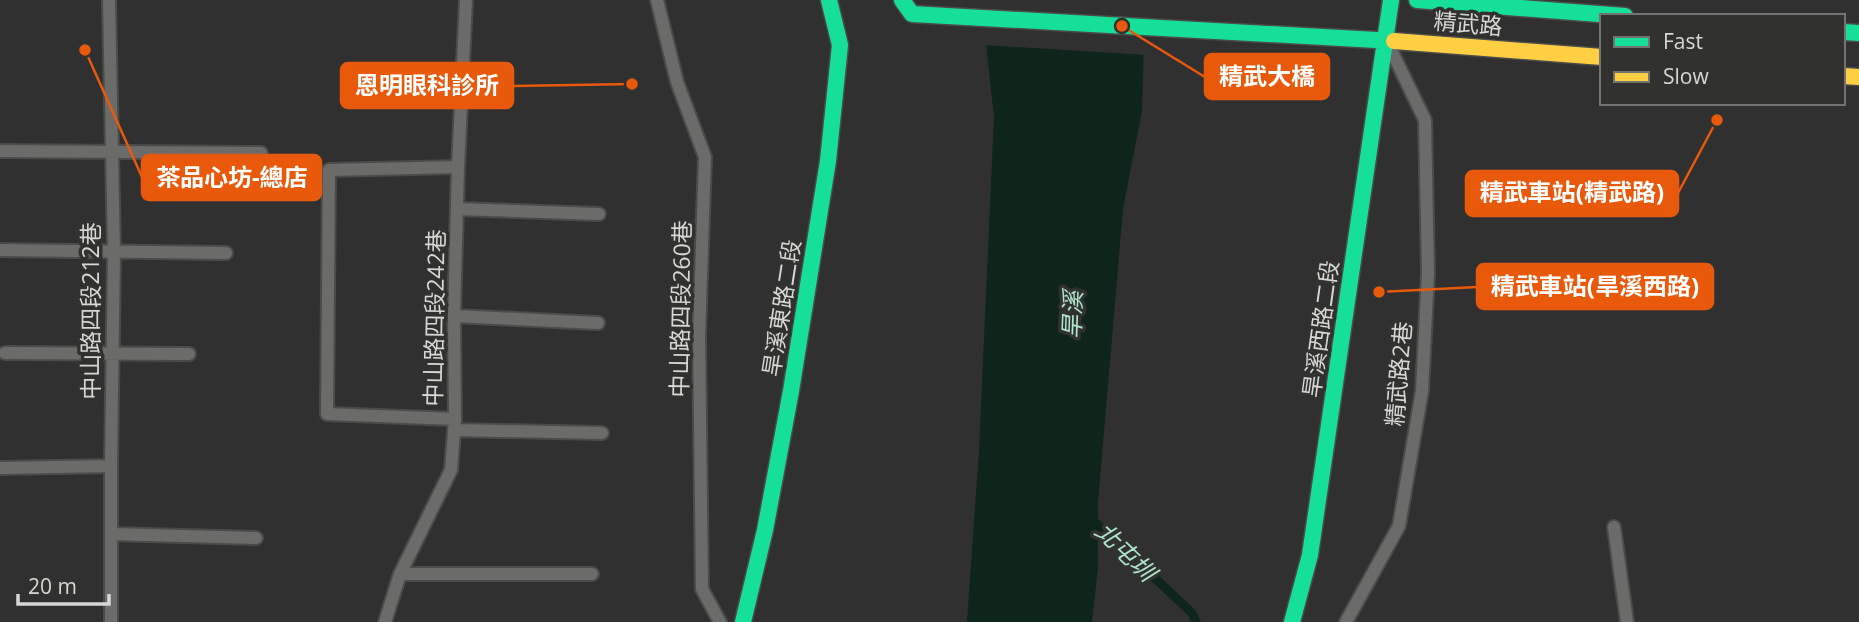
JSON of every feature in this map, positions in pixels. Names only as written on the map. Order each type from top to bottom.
[{"type":"street","name":"旱溪東路二段","points":[[743,622],[765,530],[791,391],[828,161],[840,45],[829,0]]},
{"type":"street","name":"精武路","points":[[902,0],[912,14],[1387,40],[1600,57]]},
{"type":"street","name":"旱溪西路二段","points":[[1292,622],[1310,555],[1391,0]]},
{"type":"street","name":"精武路","points":[[1417,0],[1600,14]]},
{"type":"lane","name":"中山路四段212巷","points":[[109,0],[114,252],[111,622]]},
{"type":"lane","name":"中山路四段242巷","points":[[385,622],[401,574],[451,470],[458,167],[466,0]]},
{"type":"lane","name":"中山路四段260巷","points":[[657,0],[677,82],[705,157],[699,335],[702,589],[720,622]]},
{"type":"lane","name":"精武路2巷","points":[[1346,622],[1399,526],[1422,391],[1428,273],[1425,120],[1387,40]]},
{"type":"lane","points":[[0,151],[261,153]]},
{"type":"lane","points":[[458,167],[329,170],[327,414],[454,425],[602,433]]},
{"type":"lane","points":[[458,209],[599,214]]},
{"type":"lane","points":[[0,250],[226,253]]},
{"type":"lane","points":[[454,316],[598,323]]},
{"type":"lane","points":[[5,353],[189,354]]},
{"type":"lane","points":[[0,468],[111,466]]},
{"type":"lane","points":[[1614,527],[1627,622]]},
{"type":"lane","points":[[111,534],[256,538]]},
{"type":"lane","points":[[401,574],[592,574]]},
{"type":"water","name":"旱溪","points":[[981,0],[1145,0],[1142,111],[1123,209],[1098,502],[1098,568],[1092,622],[967,622],[979,451],[994,117]]},
{"type":"pier","points":[[977,0],[1148,0],[1147,55],[982,45]]},
{"type":"waterway","name":"北屯圳","points":[[1091,518],[1192,613],[1196,622]]},
{"type":"traffic: fast","points":[[743,622],[765,530],[791,391],[828,161],[840,45],[829,0]]},
{"type":"traffic: fast","points":[[902,0],[912,14],[1394,41]]},
{"type":"traffic: fast","points":[[1292,622],[1310,555],[1391,0]]},
{"type":"traffic: fast","points":[[1417,0],[1600,14]]},
{"type":"traffic: fast","points":[[1845,32],[1859,33]]},
{"type":"traffic: slow","points":[[1394,41],[1600,57]]},
{"type":"traffic: slow","points":[[1845,76],[1859,77]]},
{"type":"place","name":"精武大橋","points":[[1122,26]]},
{"type":"place","name":"茶品心坊-總店","points":[[85,50]]},
{"type":"place","name":"恩明眼科診所","points":[[632,84]]},
{"type":"place","name":"精武車站(精武路)","points":[[1717,120]]},
{"type":"place","name":"精武車站(旱溪西路)","points":[[1379,292]]}]
